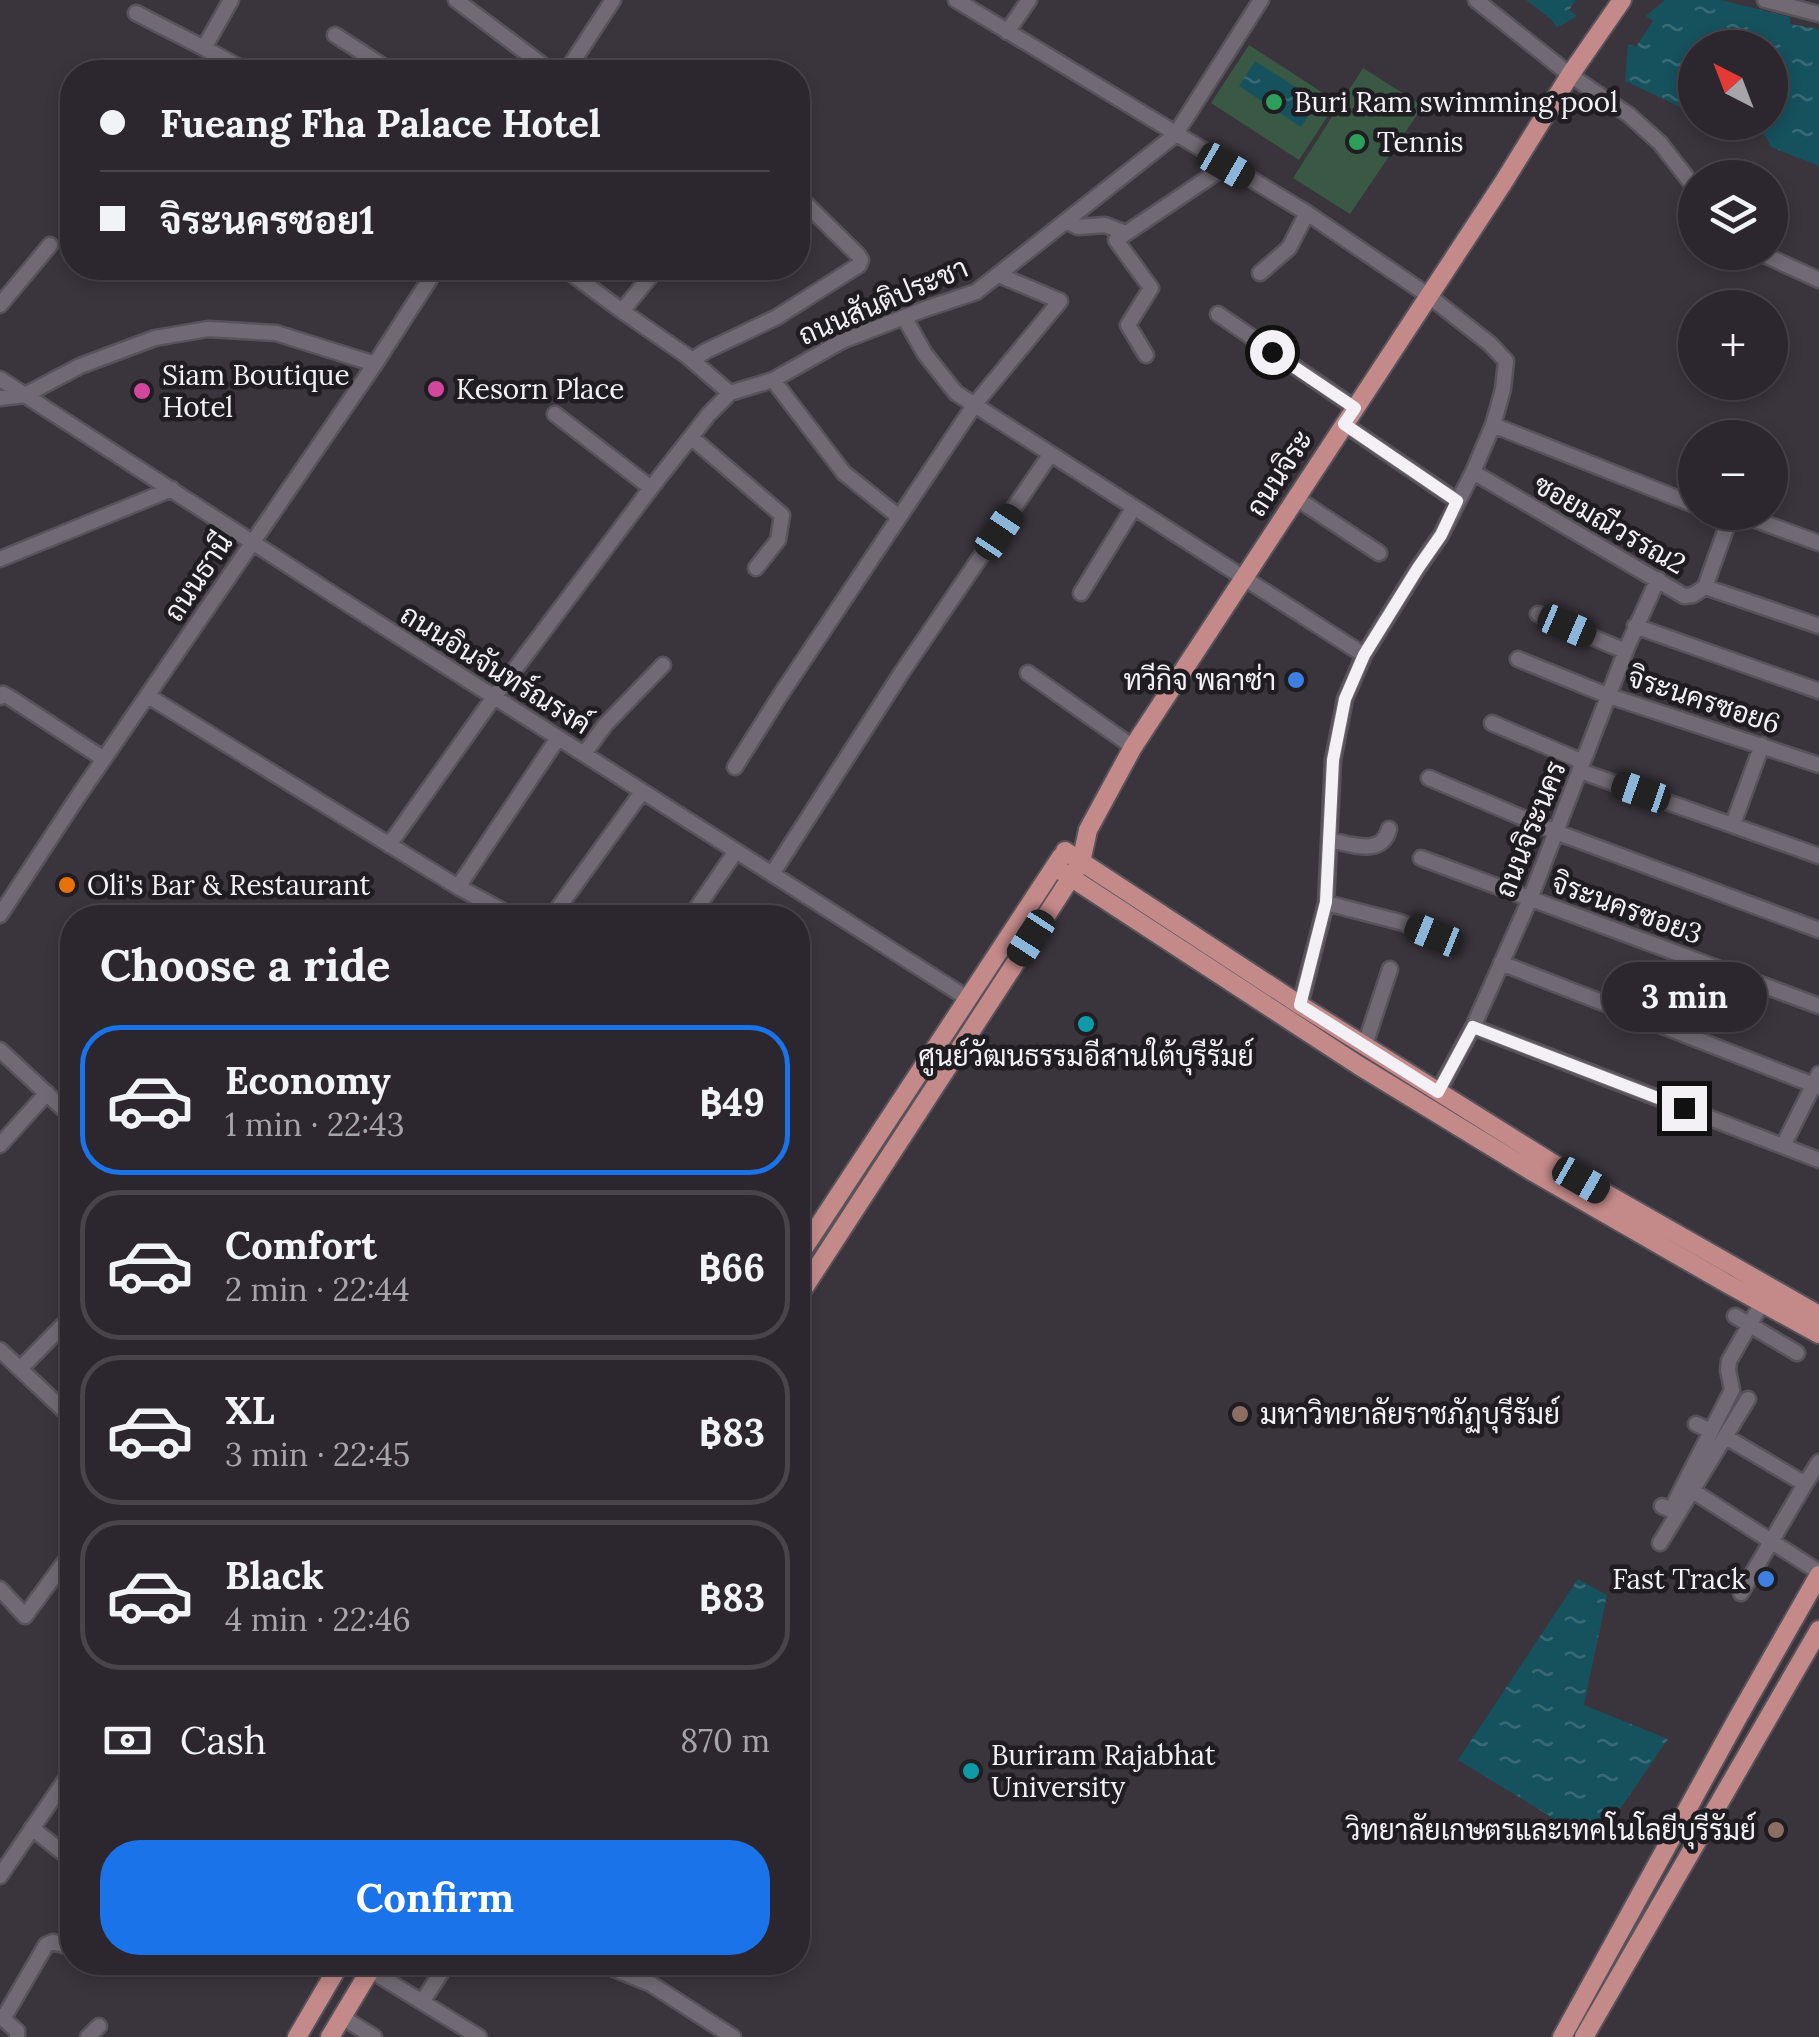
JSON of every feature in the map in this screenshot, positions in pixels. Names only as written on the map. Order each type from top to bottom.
[{"type":"main road","name":"ถนนจิระ","points":[[810,1277],[1068,864],[1133,747],[1622,0]]},
{"type":"main road","name":"ถนนจิระ","points":[[810,1239],[967,998],[1068,864]]},
{"type":"main road","points":[[1068,864],[1806,1315],[1819,1334]]},
{"type":"main road","points":[[1068,864],[1358,1065],[1533,1172],[1762,1303],[1806,1315]]},
{"type":"main road","points":[[1562,2037],[1819,1573]]},
{"type":"main road","points":[[1584,2037],[1819,1630]]},
{"type":"main road","points":[[297,2037],[334,1975]]},
{"type":"main road","points":[[330,2037],[368,1975]]},
{"type":"street","points":[[204,48],[231,0]]},
{"type":"street","points":[[456,0],[536,60]]},
{"type":"street","points":[[956,0],[1307,213],[1429,296],[1506,361],[1493,426],[1474,472],[1441,535],[1364,655],[1345,699],[1333,760],[1326,902],[1300,1005]]},
{"type":"street","points":[[1006,32],[1029,0]]},
{"type":"street","name":"ถนนสันติประชา","points":[[730,393],[774,380],[842,342],[976,292],[1175,135],[1261,0]]},
{"type":"street","points":[[1476,0],[1570,75],[1628,115],[1660,143],[1678,166]]},
{"type":"street","points":[[1765,0],[1819,14]]},
{"type":"street","points":[[573,60],[608,2]]},
{"type":"street","points":[[136,13],[226,60]]},
{"type":"street","points":[[335,35],[374,60]]},
{"type":"street","points":[[1146,354],[1128,325],[1151,288],[1116,240],[1226,166]]},
{"type":"street","points":[[692,360],[776,317],[860,264],[858,255],[810,208]]},
{"type":"street","points":[[1260,273],[1289,248],[1307,213]]},
{"type":"street","points":[[1066,222],[1078,227],[1104,225],[1126,233]]},
{"type":"street","points":[[0,304],[50,246]]},
{"type":"street","points":[[1788,266],[1819,280]]},
{"type":"street","points":[[735,767],[975,404],[1060,301],[999,274]]},
{"type":"street","name":"ถนนธานี","points":[[0,916],[429,280]]},
{"type":"street","points":[[390,845],[494,697],[651,488],[730,393],[692,360],[580,280]]},
{"type":"street","points":[[622,312],[647,280]]},
{"type":"street","points":[[1218,314],[1457,501]]},
{"type":"street","points":[[904,318],[925,354],[956,393],[1364,655]]},
{"type":"street","points":[[0,398],[25,395],[80,366],[155,338],[208,329],[276,333],[375,364]]},
{"type":"street","name":"ถนนอินจันทร์ณรงค์","points":[[0,379],[967,998]]},
{"type":"street","points":[[774,380],[844,473],[899,517]]},
{"type":"street","points":[[556,414],[651,488]]},
{"type":"street","points":[[1493,426],[1678,499]]},
{"type":"street","points":[[691,436],[782,515],[778,540],[756,568]]},
{"type":"street","points":[[772,874],[902,672],[1050,455]]},
{"type":"street","name":"ซอยมณีวรรณ2","points":[[1474,472],[1684,596],[1705,587],[1726,530]]},
{"type":"street","points":[[0,559],[172,489]]},
{"type":"street","points":[[1296,498],[1379,553]]},
{"type":"street","points":[[1080,593],[1134,508]]},
{"type":"street","points":[[1783,530],[1819,543]]},
{"type":"street","name":"ถนนจิระนคร","points":[[1438,1092],[1473,1027],[1530,899],[1626,650],[1658,579]]},
{"type":"street","points":[[1705,587],[1819,626]]},
{"type":"street","points":[[1538,614],[1626,650]]},
{"type":"street","points":[[1636,626],[1819,690]]},
{"type":"street","name":"จิระนครซอย6","points":[[1518,659],[1610,696],[1819,765]]},
{"type":"street","points":[[584,754],[605,725],[662,665]]},
{"type":"street","points":[[1028,672],[1133,747]]},
{"type":"street","points":[[0,697],[9,696],[104,760]]},
{"type":"street","points":[[148,696],[492,905]]},
{"type":"street","points":[[1492,723],[1582,766],[1819,856]]},
{"type":"street","points":[[458,886],[558,738]]},
{"type":"street","points":[[1733,824],[1762,745]]},
{"type":"street","points":[[1428,778],[1556,832],[1819,930]]},
{"type":"street","points":[[560,905],[642,792]]},
{"type":"street","points":[[1329,840],[1380,845],[1389,829]]},
{"type":"street","points":[[699,905],[736,851]]},
{"type":"street","name":"จิระนครซอย3","points":[[1421,858],[1819,1006]]},
{"type":"street","points":[[0,884],[14,894]]},
{"type":"street","points":[[1326,902],[1434,935]]},
{"type":"street","points":[[1501,963],[1817,1082],[1784,1146]]},
{"type":"street","points":[[1365,1045],[1390,969]]},
{"type":"street","points":[[1473,1027],[1819,1160]]},
{"type":"street","points":[[0,1050],[60,1106]]},
{"type":"street","points":[[0,1145],[46,1093]]},
{"type":"street","points":[[1660,1543],[1694,1491],[1719,1434],[1732,1390],[1728,1361],[1762,1303]]},
{"type":"street","points":[[1735,1316],[1797,1353]]},
{"type":"street","points":[[20,1370],[60,1328]]},
{"type":"street","points":[[0,1350],[60,1407]]},
{"type":"street","points":[[1662,1506],[1671,1510],[1719,1434],[1748,1398]]},
{"type":"street","points":[[1696,1424],[1805,1484]]},
{"type":"street","points":[[1741,1592],[1819,1462]]},
{"type":"street","points":[[1694,1491],[1819,1573]]},
{"type":"street","points":[[0,1588],[26,1616],[60,1569]]},
{"type":"street","points":[[0,1876],[6,1856],[32,1828],[60,1787]]},
{"type":"street","points":[[32,1828],[60,1850]]},
{"type":"street","points":[[17,2037],[17,2030],[2,2018],[46,1945],[60,1944]]},
{"type":"street","points":[[385,1975],[479,2037]]},
{"type":"street","points":[[422,2002],[440,1975]]},
{"type":"street","points":[[629,1975],[651,1984],[733,2037]]},
{"type":"street","points":[[342,2017],[374,2037]]},
{"type":"green space","name":"Buri Ram swimming pool","points":[[1249,45],[1337,102],[1299,160],[1211,103]]},
{"type":"green space","name":"Tennis","points":[[1363,68],[1423,106],[1350,214],[1293,178]]},
{"type":"water","points":[[1526,0],[1576,0],[1569,10],[1577,16],[1557,28]]},
{"type":"water","points":[[1665,0],[1721,0],[1790,17],[1790,24],[1819,29],[1819,166],[1771,147],[1768,140],[1788,140],[1788,30],[1678,30],[1678,106],[1625,81],[1628,44],[1636,47],[1653,21],[1646,16]]},
{"type":"water","points":[[1255,61],[1318,101],[1301,127],[1239,86]]},
{"type":"water","points":[[1578,1579],[1607,1595],[1584,1705],[1668,1739],[1596,1844],[1458,1760]]},
{"type":"place","name":"Buri Ram swimming pool","points":[[1274,102]]},
{"type":"place","name":"Tennis","points":[[1357,142]]},
{"type":"place","name":"Kesorn Place","points":[[436,389]]},
{"type":"place","name":"Siam Boutique Hotel","points":[[142,391]]},
{"type":"place","name":"ทวีกิจ พลาซ่า","points":[[1296,680]]},
{"type":"place","name":"Oli's Bar & Restaurant","points":[[67,885]]},
{"type":"place","name":"ศูนย์วัฒนธรรมอีสานใต้บุรีรัมย์","points":[[1086,1024]]},
{"type":"place","name":"มหาวิทยาลัยราชภัฏบุรีรัมย์","points":[[1240,1414]]},
{"type":"place","name":"Fast Track","points":[[1766,1579]]},
{"type":"place","name":"Buriram Rajabhat University","points":[[971,1771]]},
{"type":"place","name":"วิทยาลัยเกษตรและเทคโนโลยีบุรีรัมย์","points":[[1776,1830]]},
{"type":"route","points":[[1272,352],[1355,408],[1344,424],[1457,501],[1441,535],[1364,655],[1345,699],[1333,760],[1326,902],[1300,1005],[1438,1092],[1473,1027],[1684,1108]]}]
